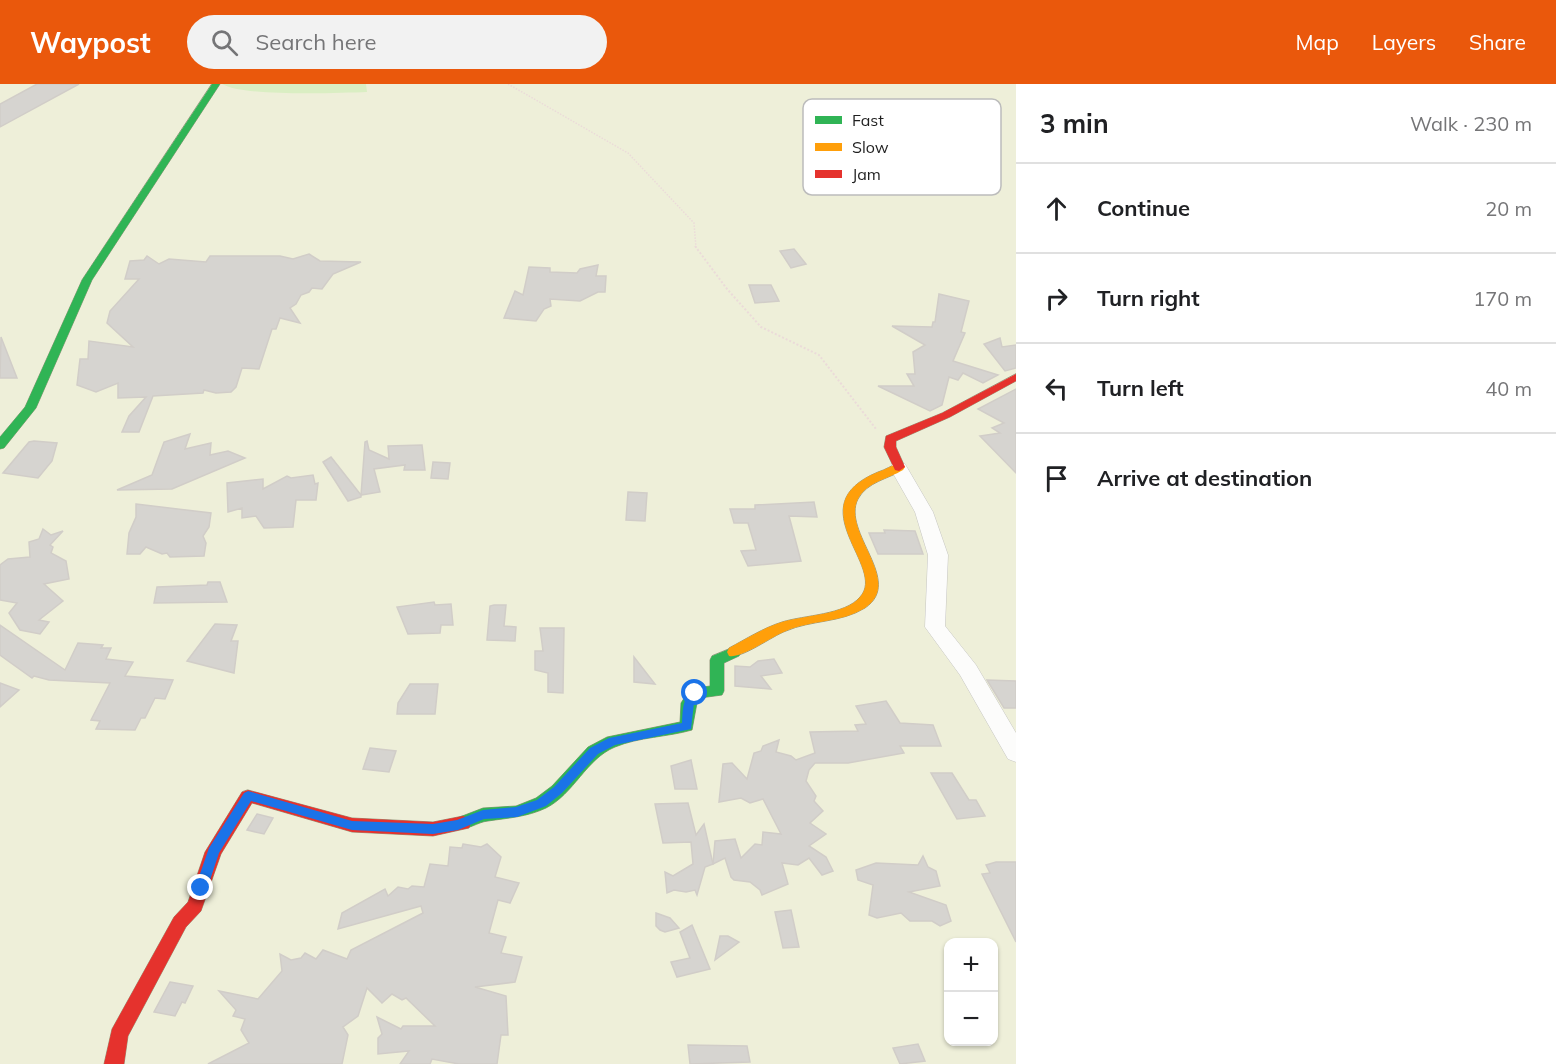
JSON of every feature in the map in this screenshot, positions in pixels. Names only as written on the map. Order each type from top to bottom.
[{"type":"street","points":[[0,445],[30,408],[87,280],[216,84]]},
{"type":"street","points":[[1016,377],[946,414],[890,439],[890,447],[899,468],[924,512],[938,555],[935,627],[968,670],[1016,753]]},
{"type":"street","points":[[114,1064],[119,1035],[180,922],[195,906],[213,852],[248,796],[352,825],[433,829],[458,825],[483,815],[517,812],[542,803],[558,790],[594,751],[613,741],[687,726],[689,703],[695,693],[717,691],[717,660],[785,626],[855,608],[868,599],[873,585],[871,572],[852,532],[850,504],[861,486],[899,468]]},
{"type":"path","points":[[508,84],[628,153],[694,223],[695,246],[727,289],[761,327],[819,355],[890,447]]},
{"type":"green space","points":[[0,84],[222,84],[366,92],[366,84],[1016,84],[1016,1064],[0,1064]]},
{"type":"green space","points":[[222,84],[366,84],[367,92],[270,93],[233,88]]},
{"type":"building","points":[[37,84],[79,84],[0,127],[0,104]]},
{"type":"building","points":[[794,249],[806,264],[791,268],[780,251]]},
{"type":"building","points":[[309,254],[320,261],[361,262],[333,274],[322,289],[312,288],[301,295],[296,304],[290,308],[300,323],[280,318],[276,329],[272,329],[259,369],[242,368],[236,387],[231,392],[216,393],[204,390],[203,393],[153,396],[139,432],[122,432],[129,416],[146,397],[118,398],[118,383],[96,392],[77,385],[80,359],[88,359],[89,341],[133,347],[107,323],[110,311],[139,279],[125,279],[130,261],[144,260],[147,256],[159,264],[169,259],[206,262],[210,256],[280,256],[293,259]]},
{"type":"building","points":[[598,265],[596,276],[606,276],[605,292],[598,292],[580,301],[550,299],[551,306],[544,309],[536,321],[504,318],[515,291],[523,295],[529,267],[550,268],[550,272],[577,273],[580,269]]},
{"type":"building","points":[[749,285],[771,285],[779,301],[755,303]]},
{"type":"building","points":[[939,294],[969,301],[961,332],[965,333],[953,361],[998,375],[983,383],[963,373],[958,380],[949,377],[942,405],[930,411],[878,386],[914,386],[907,374],[915,374],[913,352],[925,345],[892,326],[932,327],[935,322]]},
{"type":"building","points":[[1,337],[17,378],[0,378]]},
{"type":"building","points":[[1000,338],[1002,347],[1016,345],[1016,368],[1005,371],[984,344]]},
{"type":"building","points":[[1016,389],[1016,473],[980,436],[1000,433],[992,428],[1004,423],[978,409]]},
{"type":"building","points":[[190,434],[185,449],[211,443],[210,455],[228,451],[245,458],[172,489],[117,490],[152,475],[164,442]]},
{"type":"building","points":[[367,441],[369,450],[389,459],[388,446],[422,445],[425,470],[404,470],[405,465],[374,469],[380,492],[361,495],[365,442]]},
{"type":"building","points":[[29,442],[57,443],[52,461],[38,478],[3,473]]},
{"type":"building","points":[[331,457],[361,497],[348,501],[323,462]]},
{"type":"building","points":[[433,462],[450,463],[448,479],[431,478]]},
{"type":"building","points":[[313,475],[315,484],[318,483],[316,500],[296,500],[293,527],[264,528],[256,516],[242,518],[242,508],[228,512],[227,483],[263,479],[263,489],[287,476],[291,478]]},
{"type":"building","points":[[628,492],[647,493],[645,521],[626,520]]},
{"type":"building","points":[[814,502],[817,517],[789,516],[801,561],[748,566],[741,551],[756,550],[748,523],[734,523],[730,509],[755,509],[755,505]]},
{"type":"building","points":[[136,504],[211,513],[209,527],[203,536],[206,543],[204,556],[170,557],[167,553],[162,554],[146,547],[140,554],[127,554],[129,533],[136,517]]},
{"type":"building","points":[[43,529],[51,535],[63,531],[50,545],[53,547],[51,553],[66,561],[69,579],[44,584],[63,601],[39,620],[49,622],[40,634],[20,630],[9,613],[17,603],[0,600],[0,565],[8,559],[30,557],[29,542],[39,539]]},
{"type":"building","points":[[884,530],[915,531],[923,554],[878,554],[869,533],[885,533]]},
{"type":"building","points":[[208,582],[220,582],[227,602],[154,603],[157,587],[207,585]]},
{"type":"building","points":[[434,602],[435,605],[451,604],[453,625],[441,625],[440,633],[408,634],[397,607]]},
{"type":"building","points":[[506,605],[504,626],[516,627],[515,641],[487,640],[490,606]]},
{"type":"building","points":[[215,624],[237,625],[231,641],[238,641],[234,673],[187,661]]},
{"type":"building","points":[[0,625],[65,670],[78,643],[103,645],[101,648],[111,648],[106,659],[133,662],[125,676],[173,680],[165,699],[155,698],[145,718],[141,718],[135,730],[96,729],[100,721],[91,720],[110,683],[49,680],[34,676],[32,678],[0,655]]},
{"type":"building","points":[[540,628],[564,628],[563,693],[548,692],[548,673],[535,670],[535,651],[543,651]]},
{"type":"building","points":[[634,657],[655,684],[634,682]]},
{"type":"building","points":[[774,659],[782,673],[761,676],[771,689],[735,686],[735,666],[750,667],[758,661]]},
{"type":"building","points":[[987,680],[1016,681],[1016,708],[1004,708]]},
{"type":"building","points":[[0,683],[19,690],[0,707]]},
{"type":"building","points":[[410,684],[438,684],[435,714],[397,714],[398,703]]},
{"type":"building","points":[[886,701],[900,723],[933,725],[941,746],[900,746],[904,753],[848,763],[815,763],[809,770],[806,781],[816,796],[814,801],[823,811],[810,823],[826,834],[809,846],[826,857],[833,871],[822,875],[809,858],[798,865],[782,863],[788,884],[762,895],[760,890],[750,882],[734,880],[731,877],[725,858],[713,864],[715,841],[735,839],[741,858],[755,844],[762,845],[763,832],[781,834],[763,799],[750,803],[741,798],[719,802],[723,764],[732,763],[747,779],[754,753],[761,751],[763,746],[779,740],[776,752],[791,756],[796,760],[815,753],[810,732],[858,731],[855,725],[866,724],[856,706]]},
{"type":"building","points":[[370,748],[396,751],[389,772],[363,769]]},
{"type":"building","points":[[691,760],[697,789],[675,789],[671,766]]},
{"type":"building","points":[[931,773],[952,773],[969,800],[976,800],[985,816],[957,819]]},
{"type":"building","points":[[688,803],[696,835],[704,824],[713,864],[705,867],[697,895],[695,890],[686,892],[674,890],[667,893],[665,872],[673,876],[693,864],[691,842],[663,843],[655,804]]},
{"type":"building","points":[[257,814],[273,818],[264,834],[247,830]]},
{"type":"building","points":[[463,844],[481,847],[487,844],[501,857],[495,877],[519,883],[510,903],[498,900],[489,933],[506,937],[501,953],[522,957],[515,982],[475,987],[506,996],[508,1035],[501,1035],[497,1064],[459,1064],[432,1059],[430,1064],[400,1064],[409,1051],[378,1054],[378,1038],[382,1034],[377,1017],[401,1029],[403,1026],[435,1026],[406,998],[402,1000],[392,994],[382,1003],[367,988],[358,1016],[343,1027],[348,1035],[342,1064],[208,1064],[249,1043],[241,1030],[245,1019],[233,1016],[236,1010],[219,991],[258,999],[282,971],[280,954],[291,960],[301,958],[305,953],[316,959],[323,950],[347,959],[351,950],[423,913],[421,906],[338,929],[342,913],[385,889],[388,896],[398,887],[408,889],[412,886],[424,887],[430,864],[448,866],[450,847],[462,848]]},
{"type":"building","points":[[923,856],[928,867],[936,871],[940,886],[909,892],[946,905],[951,921],[940,926],[932,921],[910,921],[901,913],[877,918],[869,915],[873,885],[858,880],[856,870],[876,863],[918,865]]},
{"type":"building","points":[[996,862],[1016,862],[1016,942],[982,874],[990,873],[986,865]]},
{"type":"building","points":[[791,910],[799,947],[783,948],[775,912]]},
{"type":"building","points":[[656,913],[670,918],[679,928],[665,932],[660,930],[656,926]]},
{"type":"building","points":[[692,925],[710,969],[677,977],[671,962],[690,958],[680,932]]},
{"type":"building","points":[[720,936],[728,936],[739,942],[715,960]]},
{"type":"building","points":[[170,982],[193,986],[185,1003],[182,1002],[175,1016],[154,1012]]},
{"type":"building","points":[[918,1044],[925,1061],[900,1064],[893,1048]]},
{"type":"building","points":[[688,1045],[747,1046],[750,1062],[690,1064]]},
{"type":"traffic: fast","points":[[0,445],[30,408],[87,280],[216,84]]},
{"type":"traffic: fast","points":[[463,823],[483,815],[517,812],[542,803],[558,790],[594,751],[613,741],[687,726],[689,703],[695,693],[717,691],[717,660],[734,652]]},
{"type":"traffic: slow","points":[[734,652],[787,625],[850,610],[866,600],[872,589],[871,576],[852,529],[849,513],[852,499],[866,483],[899,467]]},
{"type":"traffic: jam","points":[[899,467],[890,447],[890,439],[946,415],[1016,377]]},
{"type":"traffic: jam","points":[[114,1064],[119,1035],[180,922],[195,906],[213,852],[248,796],[352,825],[433,829],[463,823]]},
{"type":"route","points":[[201,888],[213,852],[248,796],[352,825],[433,829],[458,825],[483,815],[517,812],[542,803],[558,790],[594,751],[613,741],[687,726],[689,703],[695,693]]}]
